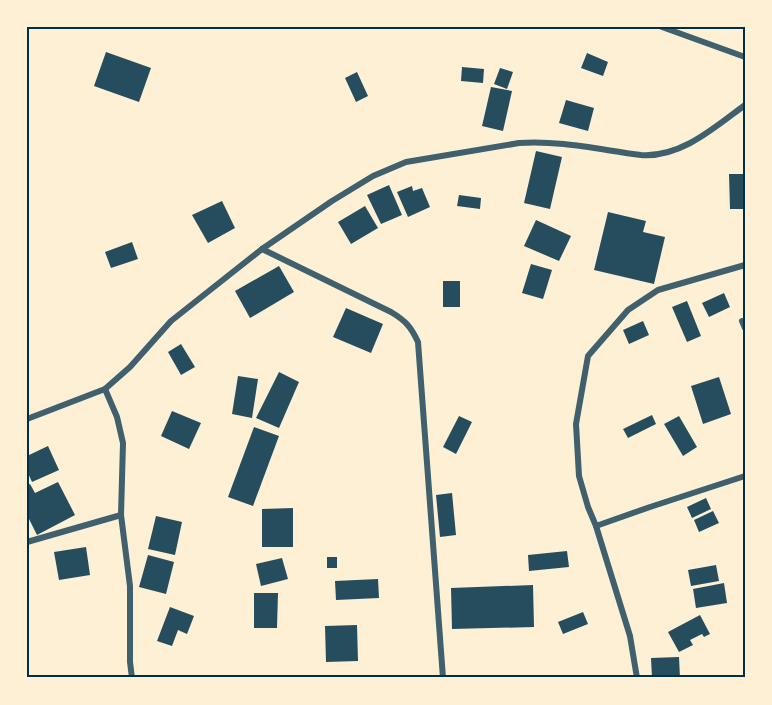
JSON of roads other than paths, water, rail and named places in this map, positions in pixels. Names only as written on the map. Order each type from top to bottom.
[{"type":"street","points":[[662,27],[745,57]]},
{"type":"street","points":[[27,419],[105,389],[130,367],[171,321],[262,249],[332,201],[389,168],[406,162],[534,142],[652,156],[692,142],[745,105]]},
{"type":"street","points":[[262,249],[392,312],[405,321],[418,342],[443,678]]},
{"type":"street","points":[[637,678],[630,636],[597,526],[588,507],[579,476],[576,424],[588,356],[628,310],[658,290],[745,265]]},
{"type":"street","points":[[105,389],[117,417],[123,443],[121,515],[130,586],[132,678]]},
{"type":"street","points":[[597,526],[745,476]]},
{"type":"street","points":[[27,542],[121,515]]}]
